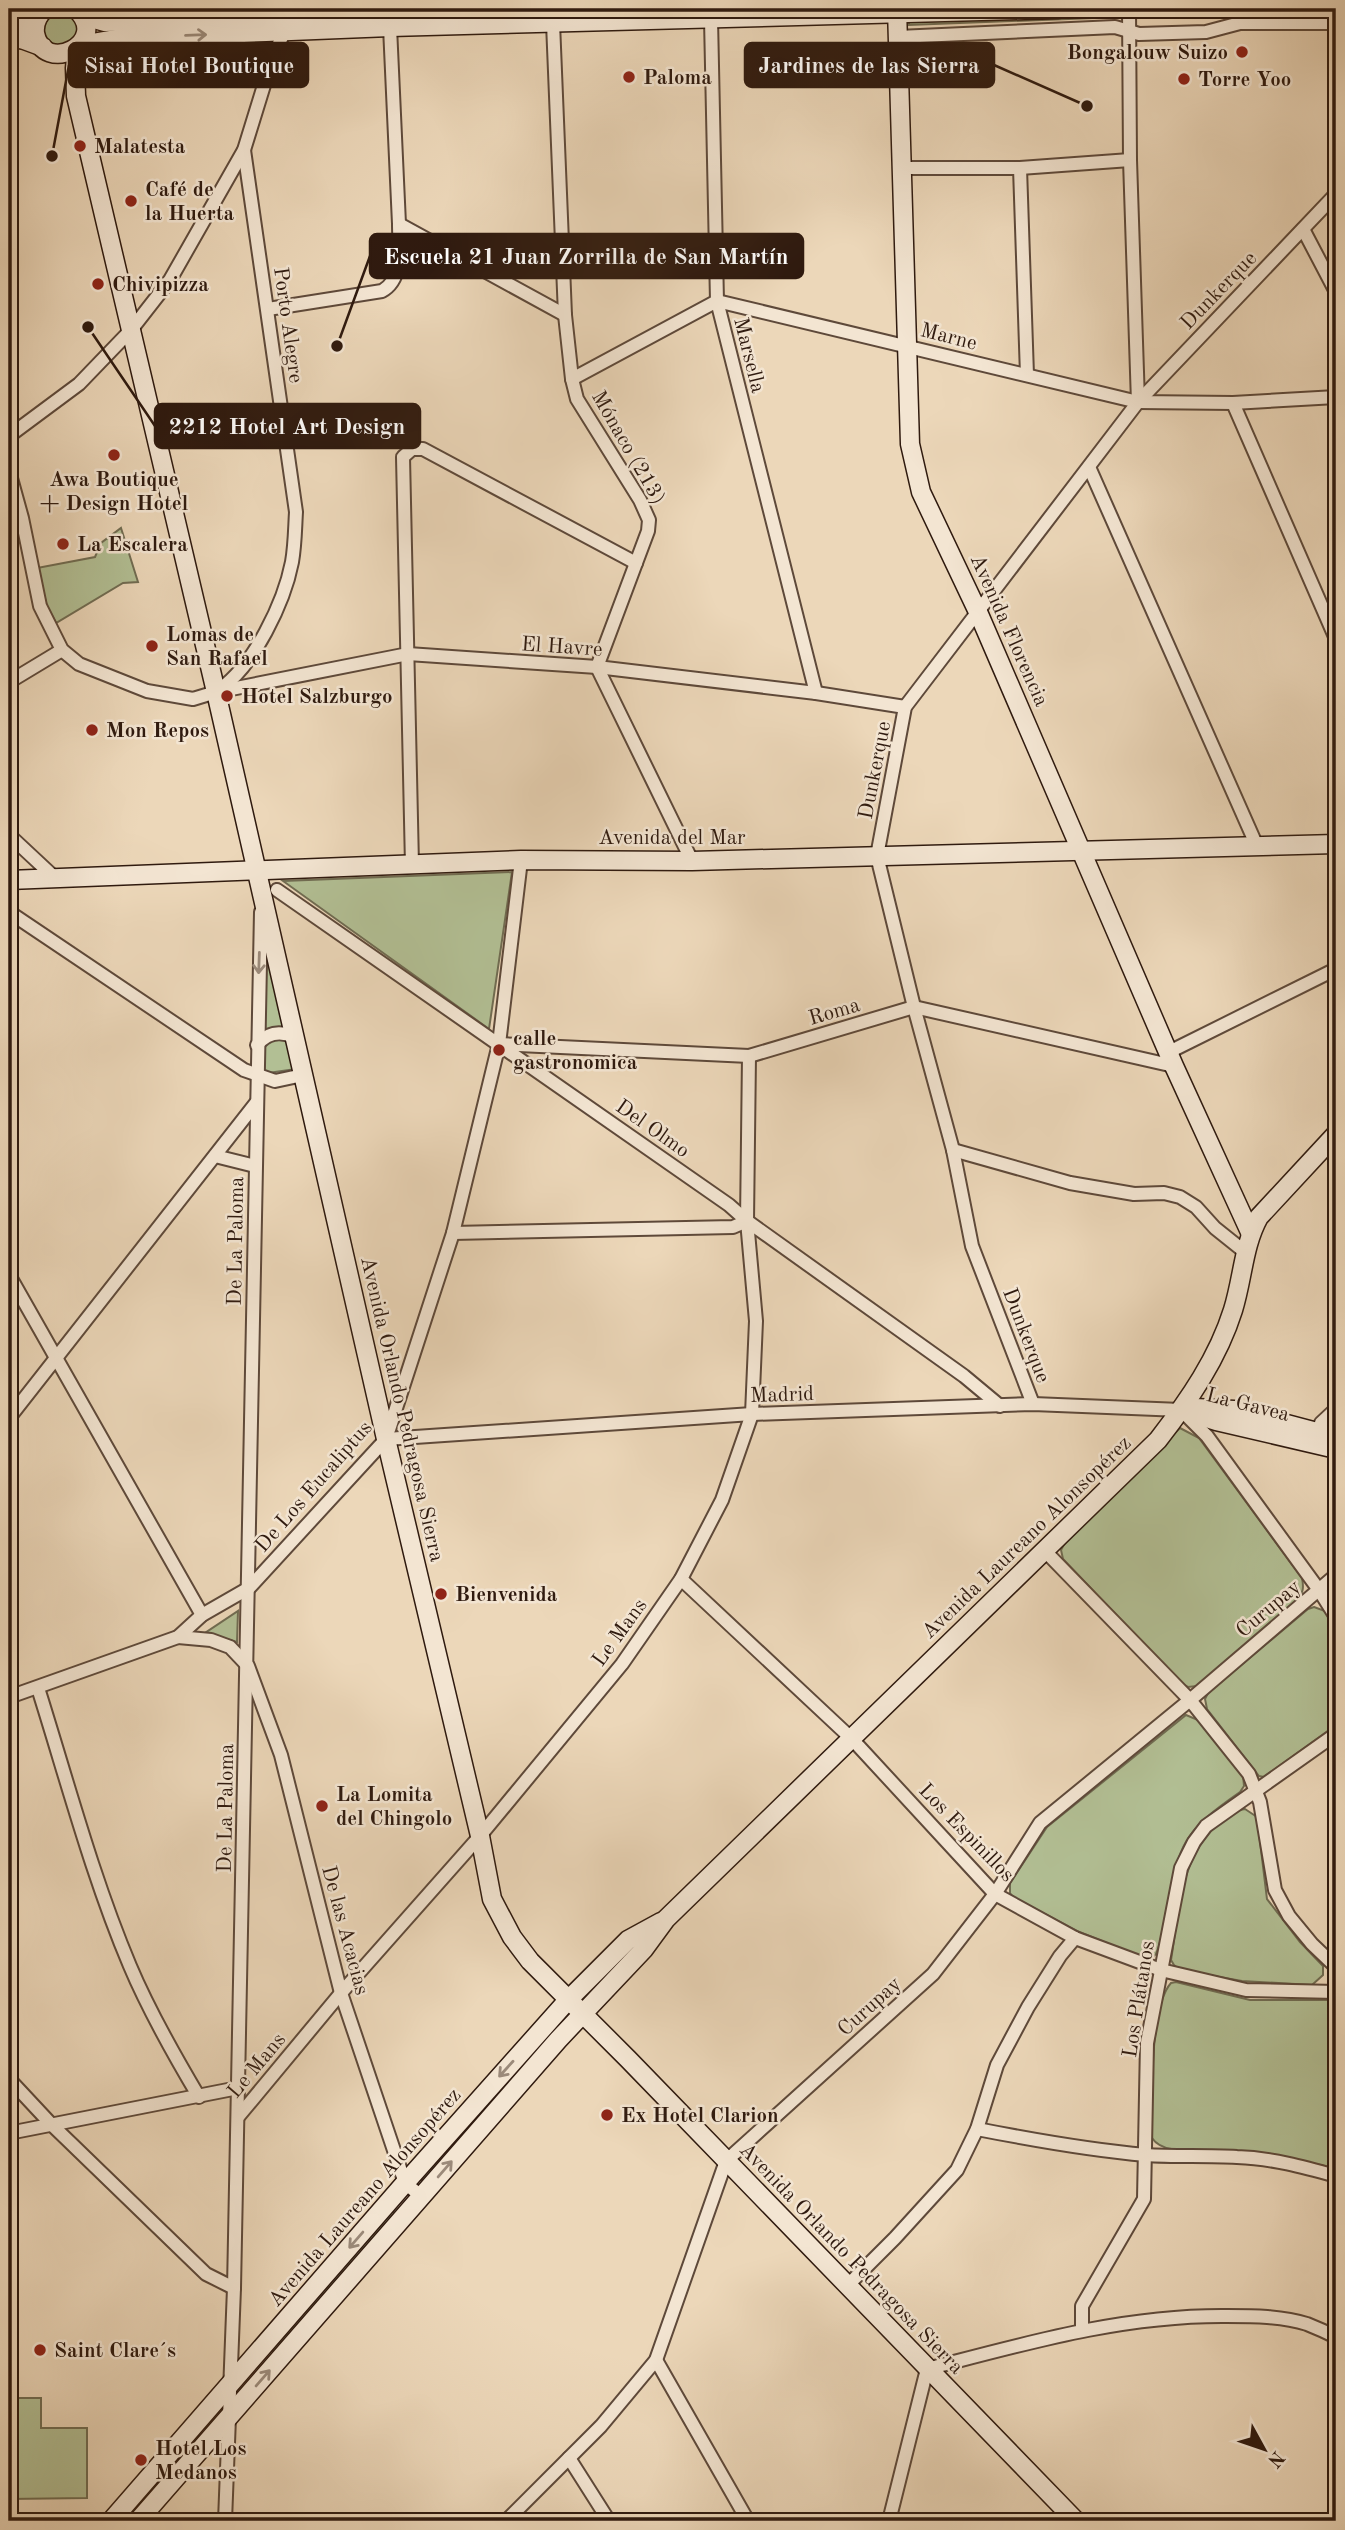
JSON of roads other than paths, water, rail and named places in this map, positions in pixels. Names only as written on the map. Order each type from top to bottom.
[{"type":"street","points":[[77,10],[104,22],[194,14],[602,9]]},
{"type":"street","points":[[9,37],[61,54],[78,46],[121,38],[553,23],[689,14],[710,19],[1058,9]]},
{"type":"street","points":[[1129,9],[1130,160],[1138,402]]},
{"type":"street","name":"Avenida Orlando Pedragosa Sierra","points":[[77,10],[85,24],[86,32],[78,46],[75,68],[76,96],[257,870],[269,893],[293,1037],[480,1836],[492,1899],[512,1937],[530,1961],[1076,2521]]},
{"type":"street","points":[[42,12],[36,36],[44,48]]},
{"type":"street","points":[[9,24],[27,23],[42,12]]},
{"type":"street","points":[[9,436],[79,384],[131,330],[170,280],[244,150],[273,56],[275,33],[279,28],[314,26],[330,12]]},
{"type":"street","name":"Avenida Florencia","points":[[897,12],[910,444],[921,492],[978,612],[1171,1059],[1250,1232]]},
{"type":"street","name":"Marsella","points":[[710,19],[717,301],[816,693]]},
{"type":"street","name":"Mónaco (213)","points":[[553,23],[565,315],[572,379],[577,399],[640,500],[649,520],[648,531],[597,667]]},
{"type":"street","points":[[898,37],[1115,27],[1139,34],[1206,32],[1240,23],[1336,23]]},
{"type":"street","points":[[268,309],[382,291],[390,287],[396,273],[399,224],[390,27]]},
{"type":"street","name":"Avenida Orlando Pedragosa Sierra","points":[[44,48],[76,96]]},
{"type":"street","name":"Porto Alegre","points":[[216,692],[233,680],[256,648],[276,607],[292,563],[296,512],[244,150]]},
{"type":"street","points":[[903,168],[1020,168],[1130,160]]},
{"type":"street","points":[[1020,168],[1027,375]]},
{"type":"street","name":"Dunkerque","points":[[1033,1404],[972,1246],[953,1150],[877,856],[905,708],[1138,402],[1336,194]]},
{"type":"street","points":[[399,224],[565,315]]},
{"type":"street","points":[[1303,229],[1336,292]]},
{"type":"street","points":[[572,379],[717,301]]},
{"type":"street","name":"Marne","points":[[717,301],[1138,402],[1233,403],[1336,397]]},
{"type":"street","points":[[1233,403],[1336,639]]},
{"type":"street","points":[[412,865],[403,457],[412,449],[423,449],[636,563]]},
{"type":"street","points":[[1089,467],[1256,844]]},
{"type":"street","points":[[9,471],[22,518],[40,606],[62,650],[9,682]]},
{"type":"street","name":"El Havre","points":[[62,650],[79,664],[147,691],[192,699],[408,654],[597,667],[816,693],[905,708]]},
{"type":"street","points":[[597,667],[692,861]]},
{"type":"street","points":[[9,835],[54,877]]},
{"type":"street","name":"Avenida del Mar","points":[[9,880],[521,860],[692,861],[1256,844],[1336,844]]},
{"type":"street","name":"De Los Eucaliptus","points":[[9,1697],[178,1637],[202,1615],[249,1588],[386,1439],[453,1233],[499,1044],[521,860]]},
{"type":"street","name":"Del Olmo","points":[[269,893],[499,1044],[729,1205],[747,1221],[964,1376],[1000,1406]]},
{"type":"street","name":"De La Paloma","points":[[225,2521],[239,2088],[257,1045],[269,893]]},
{"type":"street","points":[[9,912],[209,1047],[257,1076],[275,1082]]},
{"type":"street","points":[[1171,1059],[1336,969]]},
{"type":"street","name":"Roma","points":[[499,1044],[749,1056],[914,1007],[1171,1059]]},
{"type":"street","points":[[257,1045],[269,1034],[286,1034],[293,1037]]},
{"type":"street","name":"Le Mans","points":[[238,2117],[341,1993],[480,1836],[622,1664],[681,1578],[722,1500],[752,1414],[755,1321],[747,1221],[749,1056]]},
{"type":"street","points":[[9,1418],[256,1100],[275,1082],[303,1075]]},
{"type":"street","name":"Avenida Laureano Alonsopérez","points":[[111,2521],[568,2000],[620,1961],[644,1949],[666,1919],[1141,1457],[1181,1410],[1208,1368],[1225,1333],[1250,1232],[1259,1217],[1336,1134]]},
{"type":"street","points":[[953,1150],[1070,1183],[1134,1194],[1164,1193],[1180,1197],[1196,1207],[1215,1228],[1245,1252]]},
{"type":"street","points":[[215,1156],[255,1166]]},
{"type":"street","points":[[453,1233],[733,1227],[747,1221]]},
{"type":"street","points":[[9,1275],[202,1615]]},
{"type":"street","points":[[9,1304],[22,1299]]},
{"type":"street","name":"Madrid","points":[[386,1439],[752,1414],[1033,1404],[1181,1410]]},
{"type":"street","points":[[1315,1437],[1321,1423],[1336,1409]]},
{"type":"street","points":[[1181,1410],[1207,1436],[1336,1617]]},
{"type":"street","name":"La Gavea","points":[[1181,1410],[1216,1421],[1315,1437],[1336,1437]]},
{"type":"street","name":"La Gavea","points":[[1315,1437],[1336,1449]]},
{"type":"street","points":[[1045,1550],[1190,1700],[1249,1774],[1256,1789],[1275,1890],[1289,1916],[1311,1944],[1336,1967]]},
{"type":"street","name":"Curupay","points":[[506,2521],[601,2426],[656,2360],[726,2161],[933,1974],[995,1894],[1041,1823],[1190,1700],[1336,1574]]},
{"type":"street","name":"Los Espinillos","points":[[681,1578],[852,1739],[995,1894],[1075,1938],[1161,1970],[1246,1990],[1336,1992]]},
{"type":"street","points":[[178,1637],[211,1640],[230,1647],[248,1667]]},
{"type":"street","name":"De las Acacias","points":[[248,1667],[281,1755],[341,1993],[405,2183]]},
{"type":"street","points":[[38,1688],[109,1912],[130,1967],[152,2014],[199,2097]]},
{"type":"street","name":"Los Plátanos","points":[[1082,2329],[1082,2306],[1144,2199],[1147,2043],[1181,1868],[1194,1842],[1206,1826],[1336,1734]]},
{"type":"street","points":[[847,2286],[957,2170],[977,2129],[997,2065],[1028,2007],[1060,1956],[1075,1938]]},
{"type":"street","name":"Avenida Laureano Alonsopérez","points":[[138,2521],[582,2014],[620,1961]]},
{"type":"street","points":[[527,2046],[542,2059]]},
{"type":"street","points":[[9,2079],[51,2124],[206,2274],[234,2288]]},
{"type":"street","points":[[9,2133],[239,2088]]},
{"type":"street","points":[[977,2129],[1053,2143],[1144,2154],[1238,2157],[1300,2165],[1336,2176]]},
{"type":"street","points":[[405,2183],[421,2196]]},
{"type":"street","points":[[888,2521],[927,2369],[1082,2329],[1181,2316],[1254,2316],[1305,2323],[1336,2337]]},
{"type":"street","points":[[656,2360],[748,2521]]},
{"type":"street","points":[[569,2458],[609,2521]]},
{"type":"place","name":"Bongalouw Suizo","points":[[1242,52]]},
{"type":"place","name":"Paloma","points":[[629,77]]},
{"type":"place","name":"Torre Yoo","points":[[1184,79]]},
{"type":"place","name":"Jardines de las Sierra","points":[[1087,106]]},
{"type":"place","name":"Malatesta","points":[[80,146]]},
{"type":"place","name":"Sisai Hotel Boutique","points":[[52,156]]},
{"type":"place","name":"Café de la Huerta","points":[[131,201]]},
{"type":"place","name":"Chivipizza","points":[[98,284]]},
{"type":"place","name":"2212 Hotel Art Design","points":[[88,327]]},
{"type":"place","name":"Escuela 21 Juan Zorrilla de San Martín","points":[[337,346]]},
{"type":"place","name":"Awa Boutique + Design Hotel","points":[[114,455]]},
{"type":"place","name":"La Escalera","points":[[63,544]]},
{"type":"place","name":"Lomas de San Rafael","points":[[152,646]]},
{"type":"place","name":"Hotel Salzburgo","points":[[227,696]]},
{"type":"place","name":"Mon Repos","points":[[92,730]]},
{"type":"place","name":"calle gastronomica","points":[[499,1050]]},
{"type":"place","name":"Bienvenida","points":[[441,1594]]},
{"type":"place","name":"La Lomita del Chingolo","points":[[322,1806]]},
{"type":"place","name":"Ex Hotel Clarion","points":[[607,2115]]},
{"type":"place","name":"Saint Clare´s","points":[[40,2350]]},
{"type":"place","name":"Hotel Los Medanos","points":[[141,2460]]}]
